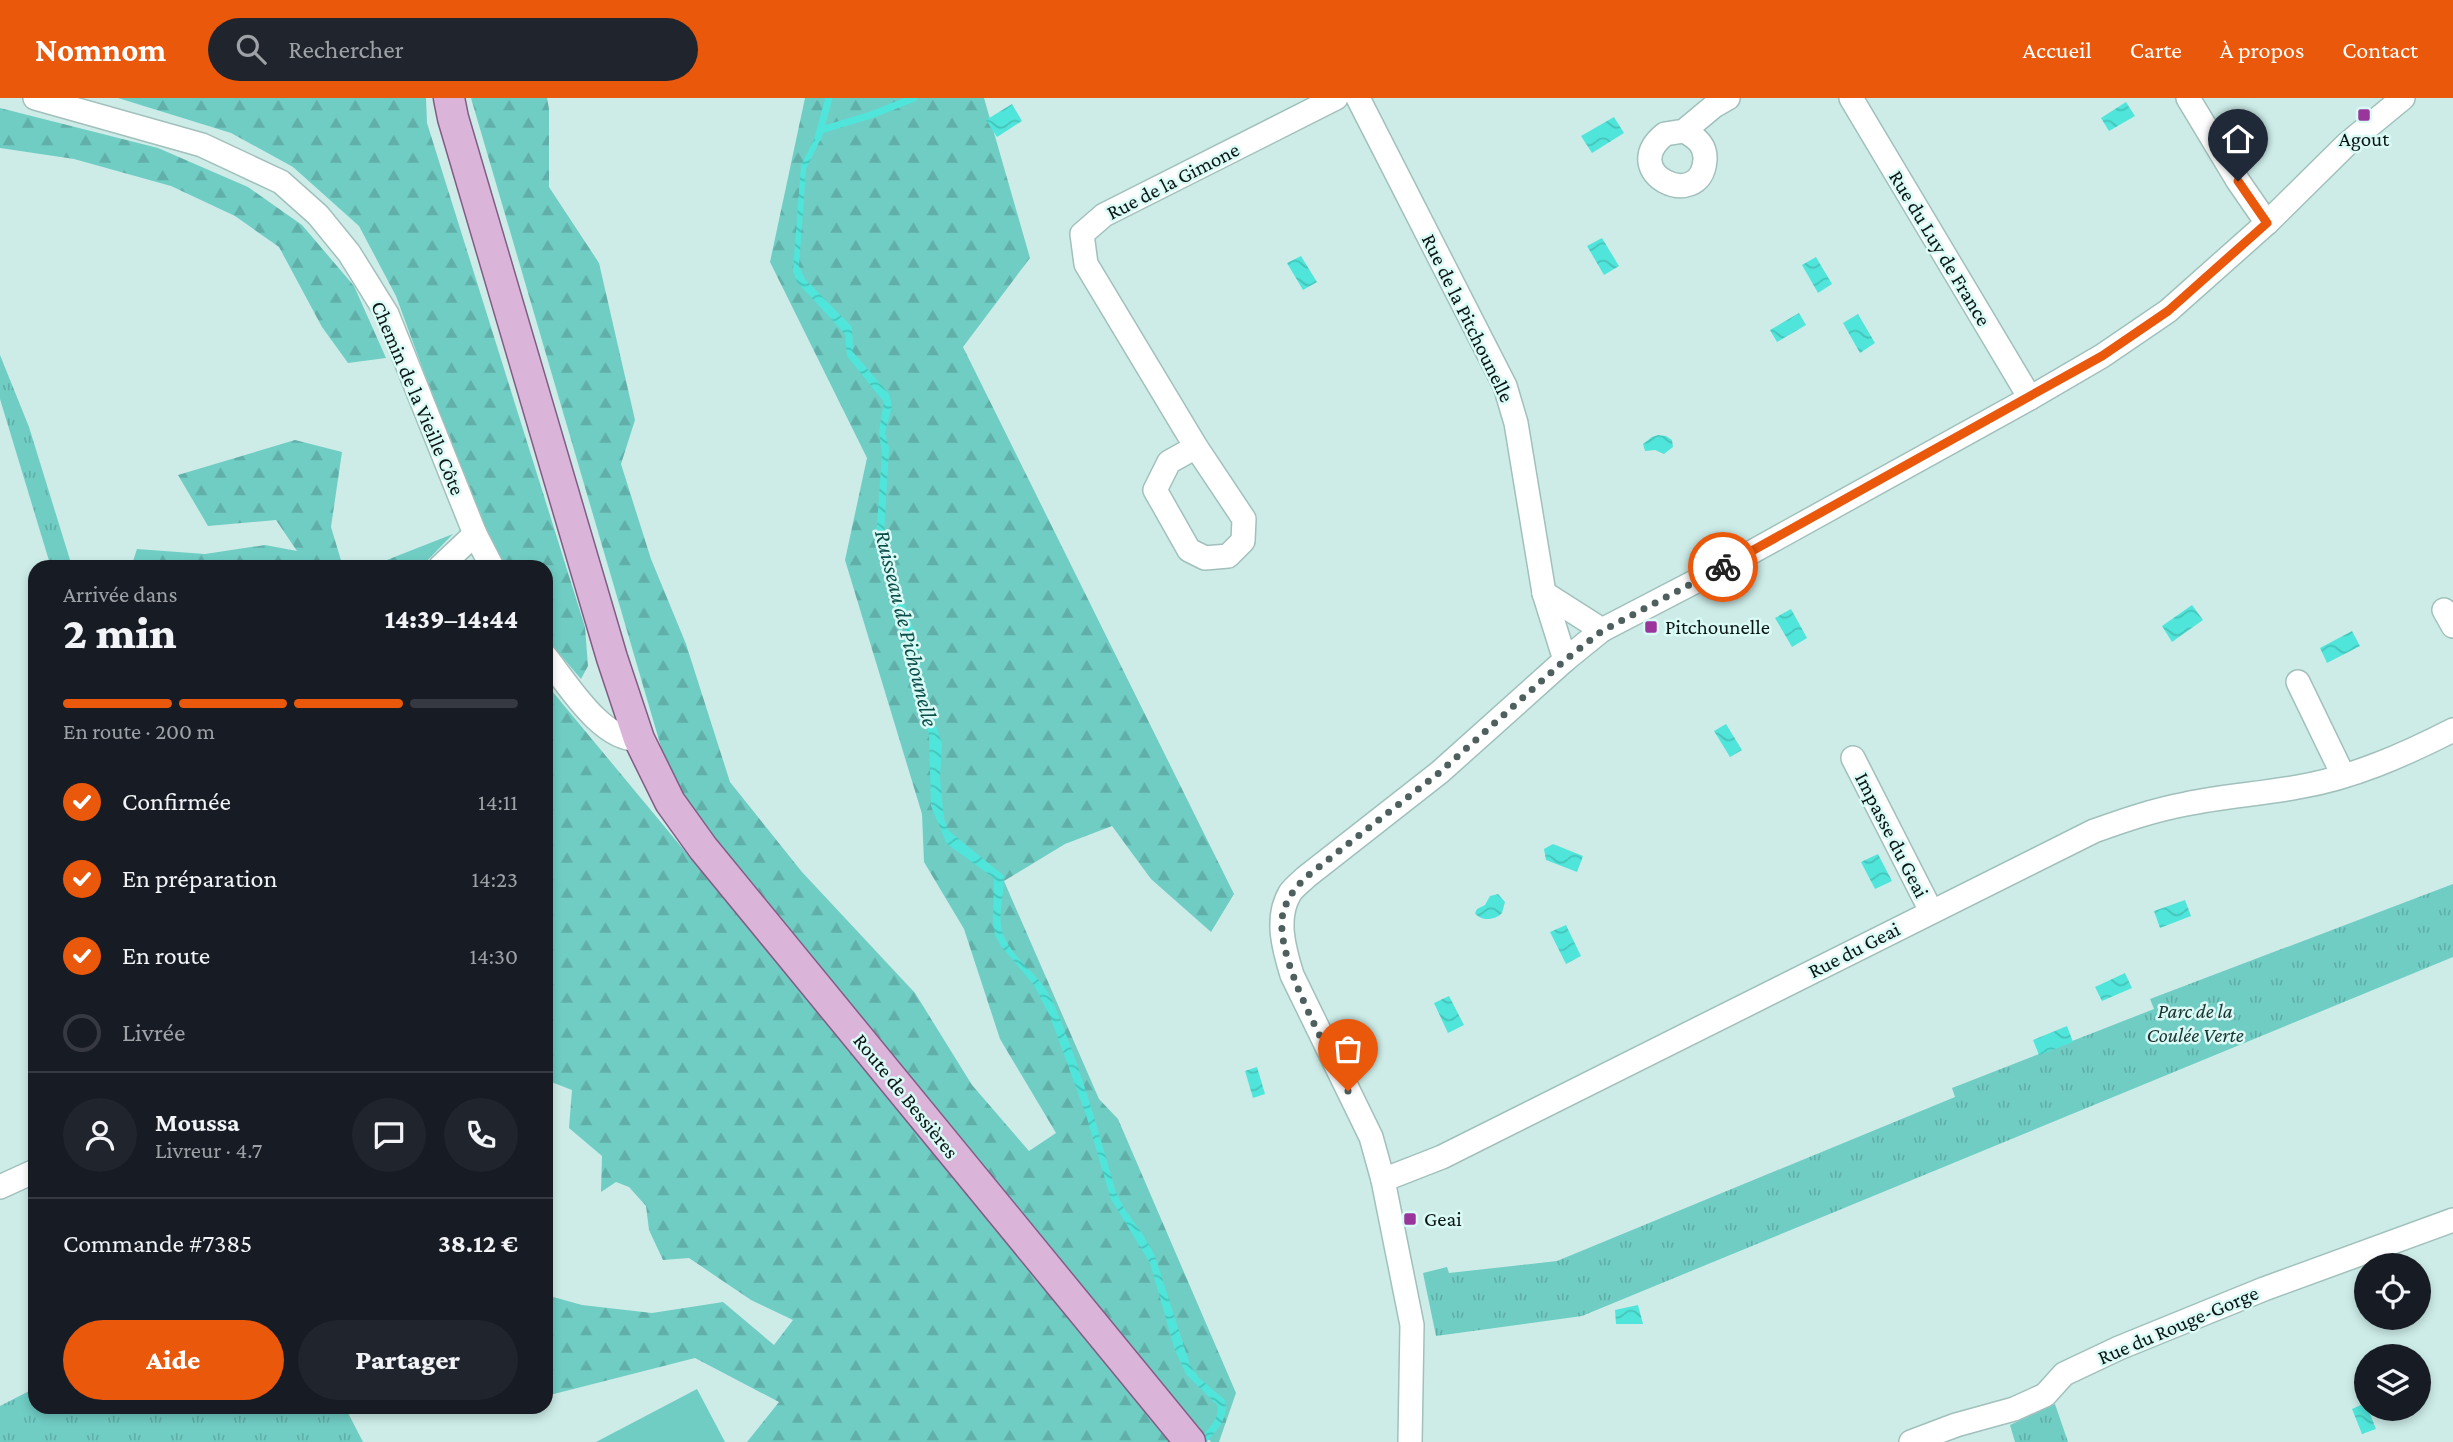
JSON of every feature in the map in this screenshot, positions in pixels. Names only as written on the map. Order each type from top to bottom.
[{"type":"main road","name":"Route de Bessières","points":[[450,98],[457,131],[612,658],[639,739],[670,802],[703,848],[1189,1442]]},
{"type":"street","name":"Chemin de la Vieille Côte","points":[[35,98],[202,145],[281,182],[318,215],[349,253],[387,314],[475,534],[488,560]]},
{"type":"street","name":"Rue de la Gimone","points":[[1196,447],[1170,462],[1155,490],[1189,550],[1205,558],[1228,556],[1243,541],[1244,519],[1196,447],[1086,264],[1082,234],[1104,215],[1336,98]]},
{"type":"street","name":"Rue de la Pitchounelle","points":[[1358,98],[1505,386],[1516,423],[1544,593],[1565,660]]},
{"type":"street","points":[[1684,131],[1728,98]]},
{"type":"street","name":"Rue du Luy de France","points":[[1851,98],[2030,398]]},
{"type":"street","points":[[2188,98],[2267,223]]},
{"type":"street","points":[[1410,1442],[1412,1325],[1383,1180],[1371,1137],[1292,975],[1283,947],[1283,916],[1290,894],[1306,877],[1440,772],[1565,660],[1602,631],[1750,553],[2030,398],[2102,356],[2168,311],[2267,223],[2347,144],[2403,98]]},
{"type":"street","points":[[447,560],[475,534]]},
{"type":"street","points":[[1544,593],[1602,631]]},
{"type":"street","points":[[553,666],[593,717],[629,740],[639,739]]},
{"type":"street","points":[[2298,682],[2343,775]]},
{"type":"street","name":"Rue du Geai","points":[[1383,1180],[1442,1157],[2094,831],[2136,815],[2186,804],[2299,787],[2343,775],[2399,758],[2453,730]]},
{"type":"street","name":"Impasse du Geai","points":[[1853,758],[1931,911]]},
{"type":"street","points":[[0,1187],[28,1174]]},
{"type":"street","name":"Rue du Rouge-Gorge","points":[[1911,1442],[1956,1425],[2014,1409],[2045,1395],[2064,1374],[2119,1348],[2264,1289],[2453,1220]]},
{"type":"green space","points":[[118,98],[426,98],[427,123],[585,627],[588,666],[581,679],[553,646],[553,560],[499,560],[480,525],[396,296],[359,226],[293,167],[231,133]]},
{"type":"green space","points":[[471,98],[547,98],[549,187],[599,263],[635,420],[621,464],[651,559],[686,644],[730,782],[802,872],[915,993],[972,1085],[1029,1151],[1056,1133],[1000,1039],[964,929],[924,862],[922,814],[845,560],[867,458],[770,262],[805,98],[984,98],[1030,258],[963,347],[1234,894],[1211,932],[1151,879],[1112,826],[1065,844],[1004,881],[1099,1099],[1118,1119],[1236,1393],[1219,1442],[1211,1442],[693,814],[666,764]]},
{"type":"green space","points":[[0,108],[158,148],[248,187],[302,225],[354,286],[386,358],[348,363],[322,327],[279,247],[235,216],[171,186],[74,159],[0,148]]},
{"type":"green space","points":[[0,355],[29,427],[70,560],[49,560],[0,399]]},
{"type":"green space","points":[[295,440],[342,452],[331,527],[341,560],[133,560],[137,549],[205,554],[265,545],[297,551],[276,520],[208,526],[178,475]]},
{"type":"green space","points":[[453,534],[428,560],[387,560]]},
{"type":"green space","points":[[553,692],[1175,1442],[747,1442],[779,1402],[695,1358],[553,1394],[553,1297],[582,1305],[652,1313],[723,1302],[774,1345],[793,1320],[751,1300],[689,1258],[663,1260],[649,1230],[646,1206],[629,1187],[616,1182],[601,1192],[602,1156],[569,1128],[572,1090],[553,1083]]},
{"type":"green space","name":"Parc de la Coulée Verte","points":[[2453,884],[2453,957],[1582,1316],[1436,1336],[1423,1273],[1447,1267],[1449,1273],[1557,1261],[1955,1097],[1952,1088],[2154,1009],[2150,999]]},
{"type":"green space","points":[[697,1389],[725,1442],[596,1442]]},
{"type":"green space","points":[[28,1392],[28,1414],[349,1414],[363,1442],[0,1442],[0,1406]]},
{"type":"green space","points":[[2055,1404],[2068,1442],[2015,1442],[2010,1425]]},
{"type":"water","points":[[2126,102],[2135,116],[2109,131],[2101,118]]},
{"type":"water","points":[[1012,104],[1022,121],[997,137],[986,120]]},
{"type":"water","points":[[1614,117],[1624,133],[1592,153],[1581,136]]},
{"type":"water","points":[[827,126],[806,169],[799,266],[805,279],[852,327],[853,352],[889,394],[892,406],[885,433],[889,448],[884,535],[914,631],[926,696],[942,744],[940,778],[944,819],[949,831],[1003,875],[1000,919],[1003,934],[1013,951],[1046,989],[1061,1021],[1079,1069],[1116,1192],[1155,1256],[1190,1365],[1199,1378],[1225,1400],[1224,1418],[1207,1442],[1197,1442],[1214,1421],[1218,1406],[1186,1374],[1175,1350],[1150,1263],[1111,1199],[1086,1115],[1050,1016],[1034,985],[995,935],[994,878],[947,844],[931,806],[929,735],[903,621],[876,538],[882,454],[879,431],[884,402],[847,356],[845,334],[797,282],[793,271],[801,165],[818,132]]},
{"type":"water","points":[[1602,238],[1619,266],[1604,275],[1587,246]]},
{"type":"water","points":[[1301,256],[1317,282],[1303,290],[1287,263]]},
{"type":"water","points":[[1816,257],[1832,284],[1818,293],[1802,265]]},
{"type":"water","points":[[1799,313],[1806,325],[1777,342],[1770,330]]},
{"type":"water","points":[[1858,314],[1875,343],[1860,353],[1843,323]]},
{"type":"water","points":[[1658,435],[1672,440],[1673,447],[1664,454],[1655,450],[1645,451],[1643,444]]},
{"type":"water","points":[[2192,605],[2203,620],[2172,642],[2162,626]]},
{"type":"water","points":[[1791,609],[1807,638],[1792,647],[1775,618]]},
{"type":"water","points":[[2352,631],[2360,646],[2327,663],[2320,648]]},
{"type":"water","points":[[1726,724],[1742,750],[1730,757],[1714,731]]},
{"type":"water","points":[[1553,844],[1583,856],[1577,872],[1546,860],[1544,849]]},
{"type":"water","points":[[1878,854],[1892,881],[1875,889],[1861,862]]},
{"type":"water","points":[[1498,894],[1505,902],[1502,913],[1489,919],[1481,918],[1475,913],[1485,905],[1490,896]]},
{"type":"water","points":[[2185,900],[2191,916],[2160,928],[2154,911]]},
{"type":"water","points":[[1566,925],[1581,956],[1566,964],[1550,932]]},
{"type":"water","points":[[2125,973],[2132,988],[2102,1001],[2095,987]]},
{"type":"water","points":[[1449,996],[1464,1025],[1448,1033],[1434,1003]]},
{"type":"water","points":[[2067,1026],[2073,1042],[2039,1055],[2033,1040]]},
{"type":"water","points":[[1257,1067],[1265,1094],[1253,1098],[1245,1071]]},
{"type":"water","points":[[1638,1305],[1643,1324],[1616,1324],[1615,1310]]},
{"type":"water","points":[[2357,1421],[2373,1421],[2376,1429],[2362,1434]]},
{"type":"waterway","name":"Ruisseau de Pichounelle","points":[[818,138],[829,98]]},
{"type":"waterway","points":[[821,130],[914,98]]},
{"type":"way so far","points":[[1348,1091],[1292,975],[1283,947],[1283,916],[1290,894],[1306,877],[1440,772],[1565,660],[1602,631],[1723,567]]},
{"type":"place","name":"Agout","points":[[2364,115]]},
{"type":"place","name":"Pitchounelle","points":[[1651,627]]},
{"type":"place","name":"Geai","points":[[1410,1219]]},
{"type":"route","points":[[1723,567],[2030,398],[2102,356],[2168,311],[2267,223],[2238,181]]}]
